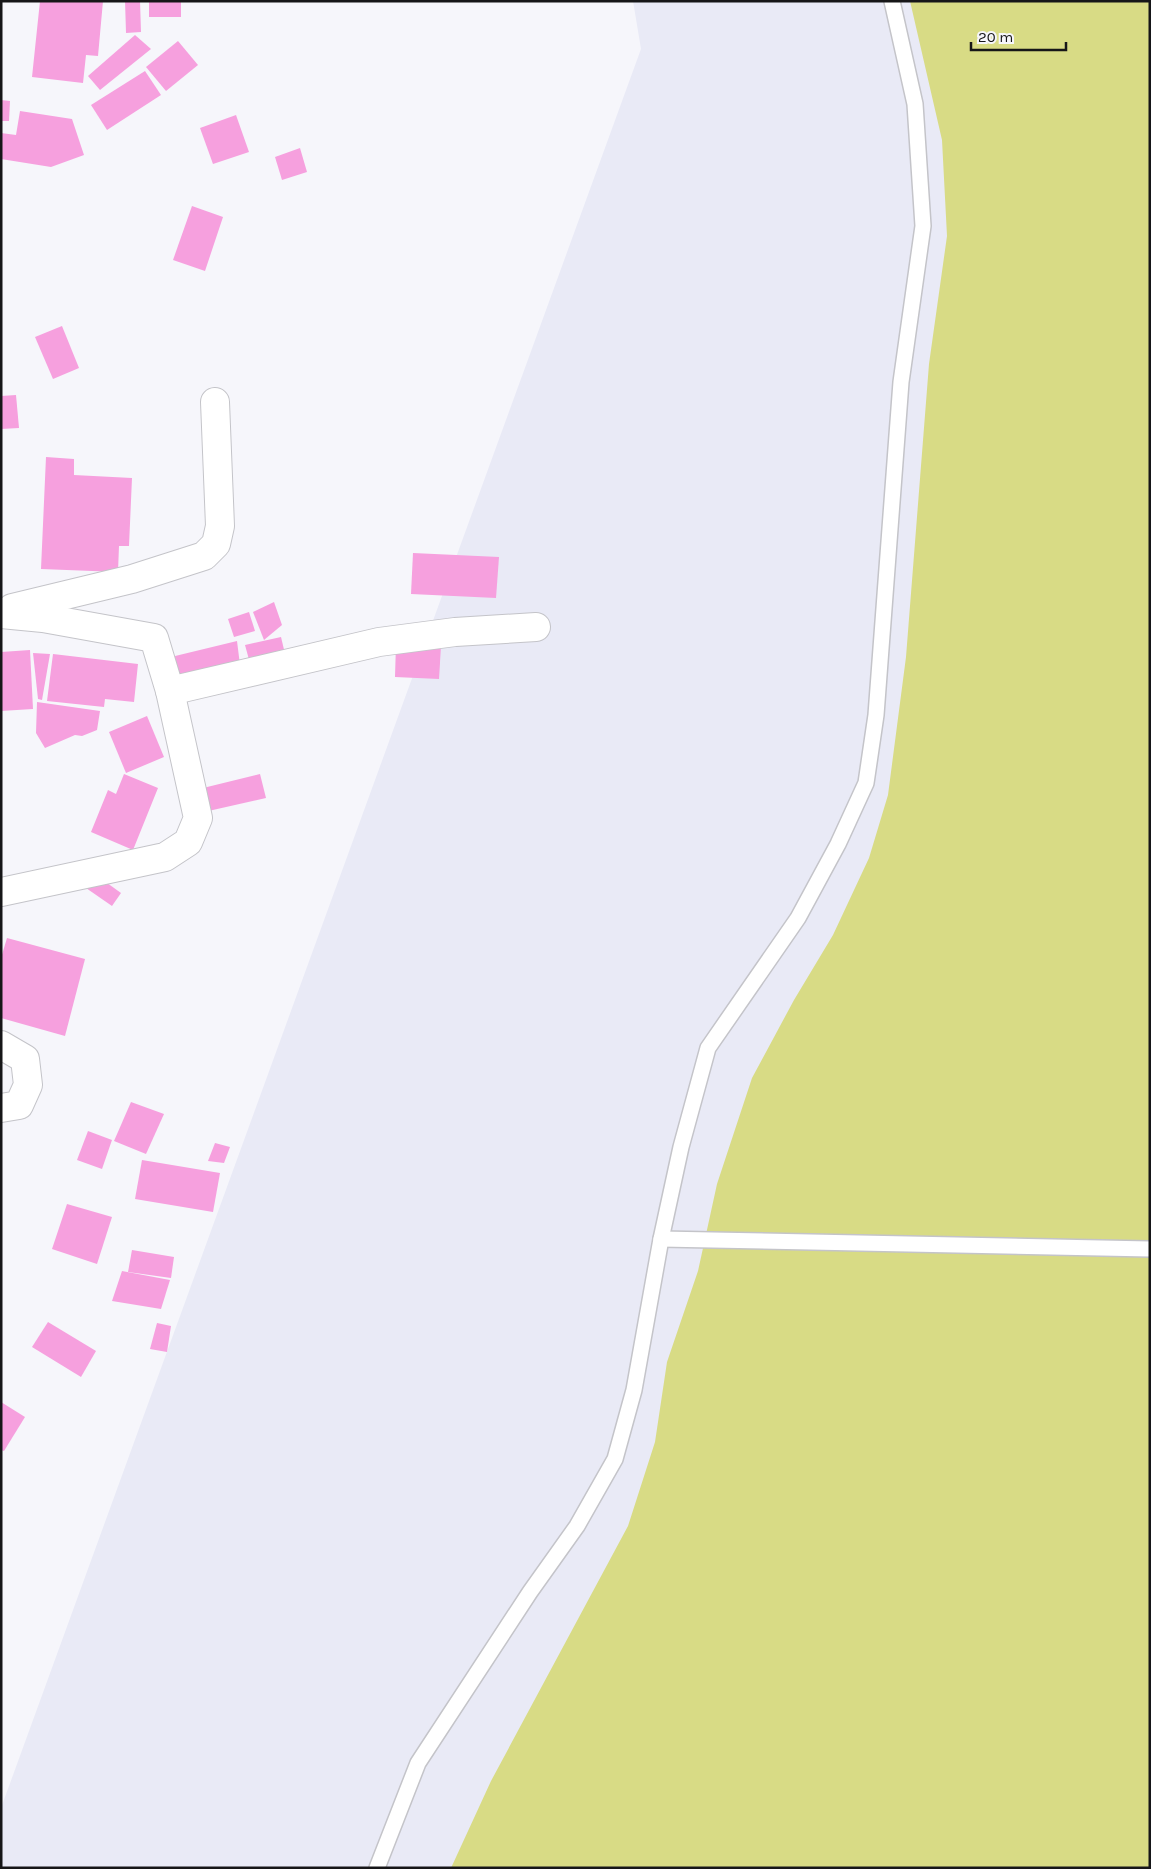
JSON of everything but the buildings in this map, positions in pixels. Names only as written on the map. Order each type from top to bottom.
[{"type":"street","points":[[1,612],[132,579],[204,556],[216,544],[220,526],[215,402]]},
{"type":"street","points":[[1,612],[154,638],[170,691],[198,818],[188,842],[165,857],[1,892]]},
{"type":"street","points":[[170,691],[379,642],[455,632],[536,626]]},
{"type":"street","points":[[1,1045],[25,1059],[28,1085],[19,1105],[1,1108]]},
{"type":"lane","points":[[377,1868],[418,1763],[530,1592],[577,1526],[615,1459],[634,1390],[661,1239],[681,1146],[708,1048],[798,918],[838,844],[866,783],[876,715],[901,382],[923,226],[915,104],[892,1]]},
{"type":"lane","points":[[661,1239],[1150,1249]]},
{"type":"shaded area","points":[[633,1],[1150,1],[1150,1868],[1,1868],[1,1808],[641,49]]},
{"type":"green space","points":[[910,1],[1150,1],[1150,1868],[451,1868],[491,1781],[628,1526],[655,1442],[667,1362],[698,1271],[717,1184],[752,1078],[794,1000],[833,935],[869,858],[888,795],[906,657],[929,364],[947,236],[942,140]]}]
